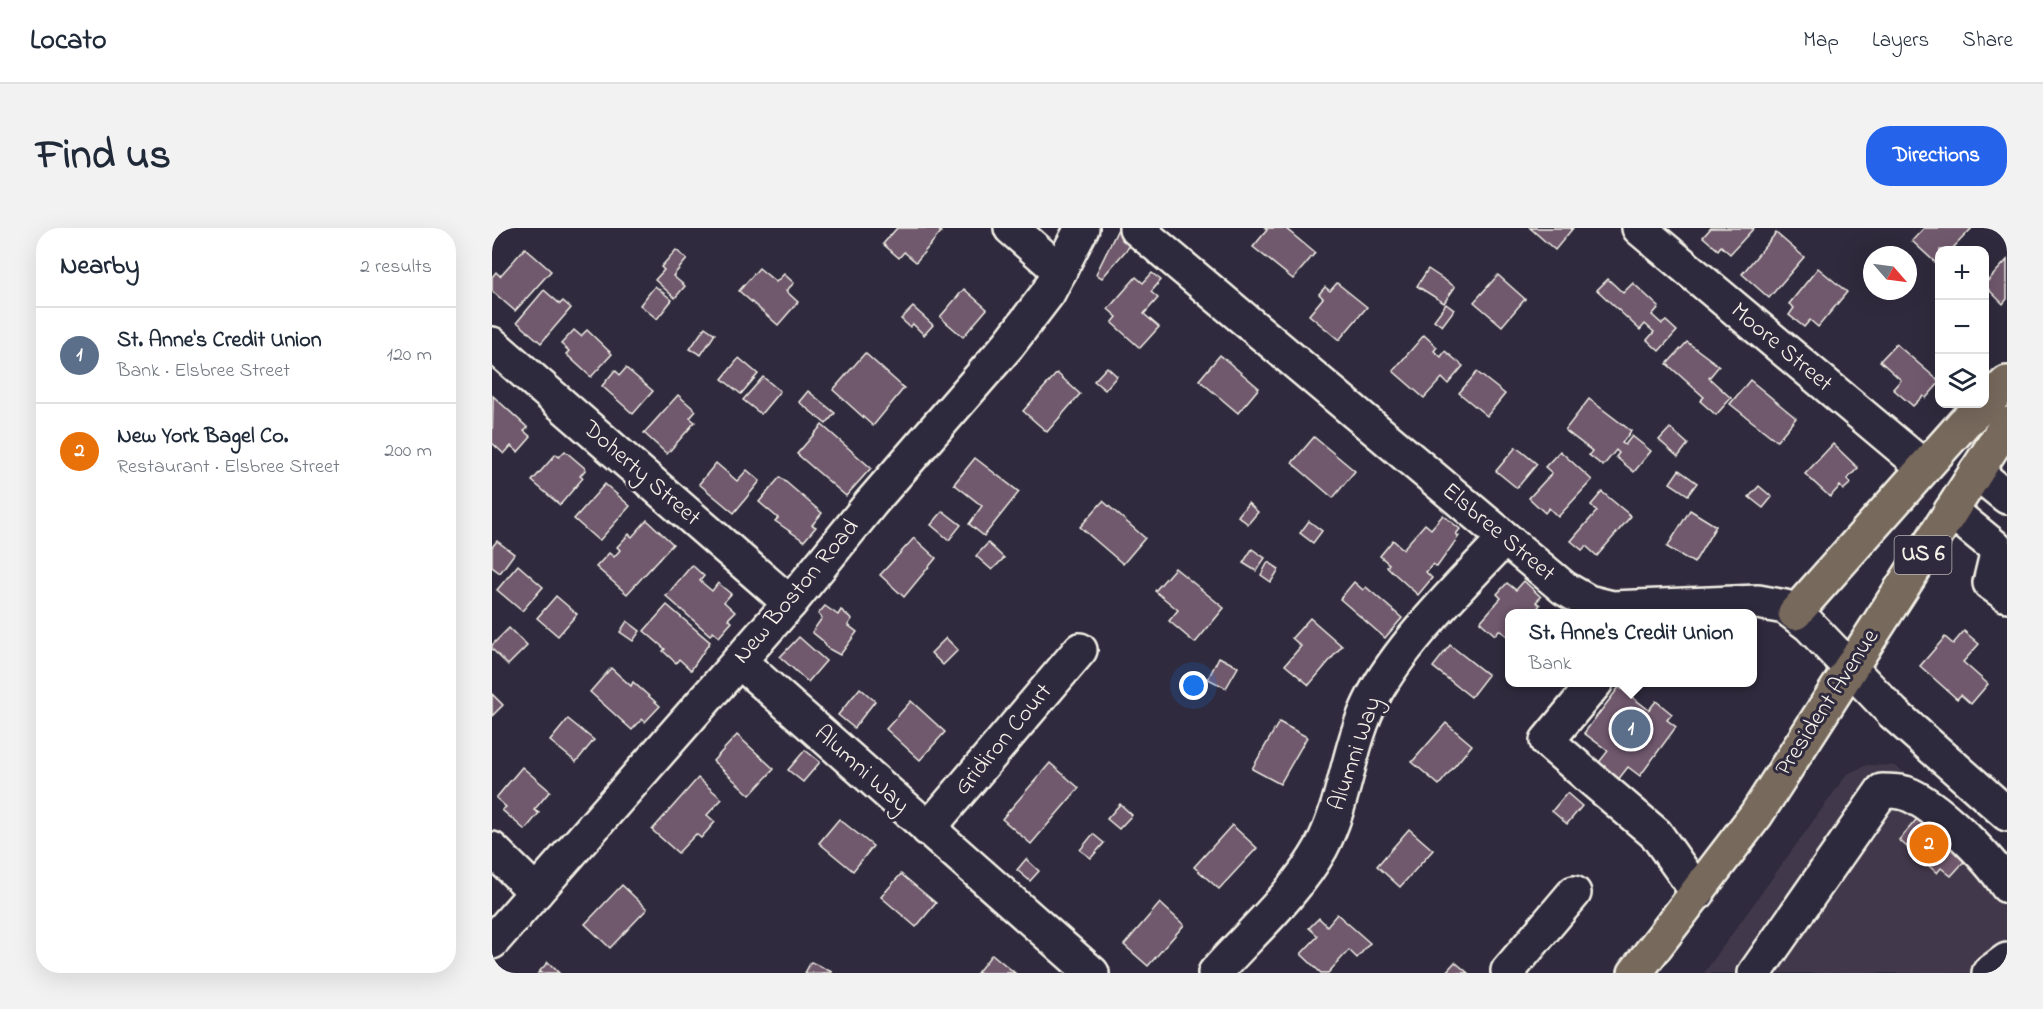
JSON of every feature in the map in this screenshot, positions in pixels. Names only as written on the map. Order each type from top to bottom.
[{"type":"main road","points":[[1795,613],[1964,423],[2007,383]]},
{"type":"main road","name":"President Avenue","points":[[1635,973],[1756,815],[1976,472],[2003,438]]},
{"type":"street","points":[[1011,228],[1060,271]]},
{"type":"street","name":"New Boston Road","points":[[492,942],[739,662],[871,503],[1009,344],[1048,293],[1082,228]]},
{"type":"street","name":"Elsbree Street","points":[[1136,228],[1564,588],[1588,602],[1612,608],[1680,609],[1758,602],[1774,604],[1795,613],[1893,713],[2007,814]]},
{"type":"street","name":"Moore Street","points":[[1639,228],[1924,467]]},
{"type":"street","name":"Doherty Street","points":[[492,344],[790,603]]},
{"type":"street","points":[[1976,472],[2007,497]]},
{"type":"street","points":[[1951,511],[1995,547],[1996,558],[1990,582],[2007,595]]},
{"type":"street","name":"Alumni Way","points":[[1215,973],[1302,876],[1321,848],[1334,818],[1372,698],[1390,670],[1453,594],[1504,539]]},
{"type":"street","name":"Gridiron Court","points":[[928,829],[1080,650]]},
{"type":"street","name":"Alumni Way","points":[[739,662],[1092,973]]},
{"type":"street","points":[[1592,687],[1546,741],[1656,834],[1698,892]]},
{"type":"street","points":[[1755,973],[1882,791],[1905,793],[1925,804],[1977,849],[2007,886]]},
{"type":"street","points":[[492,849],[536,892]]},
{"type":"street","points":[[1511,973],[1508,971],[1574,893]]},
{"type":"street","points":[[1989,973],[2007,960]]},
{"type":"shaded area","points":[[1867,765],[1895,766],[1924,786],[2007,861],[2007,973],[1704,973],[1847,774]]},
{"type":"building","points":[[897,228],[936,228],[941,232],[916,262],[904,252],[899,258],[883,244]]},
{"type":"building","points":[[1265,228],[1285,228],[1315,253],[1293,279],[1253,247],[1267,230]]},
{"type":"building","points":[[1530,228],[1573,228],[1555,250]]},
{"type":"building","points":[[1711,228],[1754,228],[1730,254],[1721,246],[1718,250],[1703,237]]},
{"type":"building","points":[[1924,228],[1972,228],[1955,246],[1935,246],[1935,262],[1912,241]]},
{"type":"building","points":[[1118,229],[1134,241],[1102,278],[1096,274]]},
{"type":"building","points":[[1776,233],[1804,257],[1769,298],[1742,274]]},
{"type":"building","points":[[525,248],[551,271],[515,311],[492,291],[492,277],[496,272],[500,276]]},
{"type":"building","points":[[676,250],[687,259],[673,276],[685,286],[675,298],[655,280],[664,270],[661,267]]},
{"type":"building","points":[[2007,260],[2007,299],[2003,304],[1989,290],[1989,280]]},
{"type":"building","points":[[759,268],[776,282],[784,274],[794,283],[786,291],[798,302],[778,325],[739,291]]},
{"type":"building","points":[[1818,268],[1847,292],[1818,327],[1810,320],[1804,327],[1789,315],[1794,308],[1789,304]]},
{"type":"building","points":[[1428,269],[1455,287],[1444,303],[1417,286]]},
{"type":"building","points":[[1152,273],[1161,280],[1151,292],[1158,298],[1144,314],[1159,327],[1140,348],[1112,323],[1117,317],[1108,309],[1136,277],[1143,283]]},
{"type":"building","points":[[1498,275],[1525,299],[1502,326],[1474,302]]},
{"type":"building","points":[[1608,279],[1623,293],[1633,283],[1659,307],[1652,315],[1662,324],[1666,321],[1677,331],[1659,351],[1647,340],[1654,332],[1645,324],[1640,330],[1597,290]]},
{"type":"building","points":[[1337,283],[1367,307],[1339,340],[1309,315],[1323,298],[1319,294],[1325,287],[1330,291]]},
{"type":"building","points":[[655,286],[672,300],[657,319],[640,305]]},
{"type":"building","points":[[964,289],[987,309],[963,337],[940,317]]},
{"type":"building","points":[[544,290],[560,304],[563,301],[571,308],[541,343],[517,322]]},
{"type":"building","points":[[1446,304],[1454,310],[1442,326],[1434,320]]},
{"type":"building","points":[[913,307],[933,325],[924,335],[913,324],[910,327],[901,319]]},
{"type":"building","points":[[705,327],[715,334],[701,355],[690,349]]},
{"type":"building","points":[[574,330],[581,336],[587,330],[612,354],[591,377],[566,354],[569,351],[561,344]]},
{"type":"building","points":[[1424,335],[1437,347],[1434,351],[1441,357],[1445,351],[1463,366],[1448,384],[1442,378],[1424,398],[1393,371]]},
{"type":"building","points":[[1687,342],[1719,366],[1709,378],[1731,398],[1716,415],[1700,401],[1704,397],[1667,364]]},
{"type":"building","points":[[1896,344],[1935,378],[1935,388],[1926,398],[1923,396],[1913,406],[1893,389],[1901,380],[1880,361]]},
{"type":"building","points":[[865,353],[904,388],[873,426],[833,390]]},
{"type":"building","points":[[1220,355],[1259,388],[1238,413],[1199,380]]},
{"type":"building","points":[[739,358],[758,374],[741,394],[722,379]]},
{"type":"building","points":[[1107,367],[1117,376],[1105,390],[1094,381]]},
{"type":"building","points":[[626,368],[653,391],[633,414],[602,386],[615,370],[620,375]]},
{"type":"building","points":[[1477,372],[1505,394],[1487,416],[1459,393]]},
{"type":"building","points":[[1057,373],[1080,394],[1047,432],[1023,411]]},
{"type":"building","points":[[763,377],[780,391],[761,414],[743,400]]},
{"type":"building","points":[[1750,380],[1796,418],[1777,441],[1730,404]]},
{"type":"building","points":[[808,391],[835,413],[826,424],[799,402]]},
{"type":"building","points":[[678,395],[696,411],[690,418],[695,422],[667,454],[644,433]]},
{"type":"building","points":[[493,396],[528,428],[524,431],[531,437],[518,452],[511,446],[504,454],[492,443]]},
{"type":"building","points":[[1589,399],[1631,431],[1622,443],[1625,445],[1632,436],[1651,451],[1634,472],[1616,457],[1619,453],[1616,450],[1603,466],[1589,455],[1592,451],[1565,430]]},
{"type":"building","points":[[822,425],[871,468],[846,496],[797,454]]},
{"type":"building","points":[[1670,428],[1688,444],[1678,457],[1659,440]]},
{"type":"building","points":[[1314,437],[1355,471],[1333,498],[1292,463]]},
{"type":"building","points":[[1833,444],[1858,468],[1847,479],[1851,483],[1843,490],[1840,486],[1830,497],[1805,474]]},
{"type":"building","points":[[1516,447],[1537,464],[1517,488],[1496,471]]},
{"type":"building","points":[[565,451],[586,469],[580,476],[583,478],[560,505],[532,481],[556,454],[559,457]]},
{"type":"building","points":[[1560,451],[1592,480],[1558,517],[1549,508],[1545,513],[1529,498],[1552,473],[1545,467]]},
{"type":"building","points":[[975,458],[1019,492],[984,536],[969,524],[982,506],[954,484]]},
{"type":"building","points":[[716,463],[737,481],[747,470],[760,481],[734,513],[699,484]]},
{"type":"building","points":[[1679,470],[1697,483],[1688,495],[1670,483]]},
{"type":"building","points":[[780,477],[822,513],[812,525],[816,527],[804,541],[775,521],[778,518],[759,502]]},
{"type":"building","points":[[605,484],[630,506],[599,541],[574,519]]},
{"type":"building","points":[[1759,486],[1772,497],[1763,508],[1749,497]]},
{"type":"building","points":[[1602,492],[1631,516],[1597,556],[1586,546],[1582,550],[1571,541],[1597,511],[1591,505]]},
{"type":"building","points":[[1103,501],[1145,538],[1123,564],[1080,527]]},
{"type":"building","points":[[1248,503],[1258,512],[1248,524],[1238,516]]},
{"type":"building","points":[[1690,510],[1716,526],[1694,563],[1667,547]]},
{"type":"building","points":[[943,511],[961,525],[949,540],[931,525]]},
{"type":"building","points":[[1443,515],[1460,529],[1456,534],[1459,536],[1437,567],[1433,564],[1426,572],[1432,578],[1418,595],[1387,567],[1389,564],[1380,556],[1393,540],[1403,549],[1425,524],[1431,529]]},
{"type":"building","points":[[647,520],[673,544],[627,594],[596,567],[609,553],[614,557],[620,550],[617,547],[629,534],[632,537]]},
{"type":"building","points":[[1309,521],[1322,531],[1313,543],[1300,533]]},
{"type":"building","points":[[914,538],[936,558],[904,597],[880,575]]},
{"type":"building","points":[[497,541],[514,554],[500,573],[492,567],[492,547]]},
{"type":"building","points":[[988,543],[1004,558],[992,570],[976,556]]},
{"type":"building","points":[[1252,549],[1265,558],[1256,571],[1243,563]]},
{"type":"building","points":[[1268,562],[1279,569],[1271,582],[1261,575]]},
{"type":"building","points":[[518,565],[543,587],[522,611],[497,590]]},
{"type":"building","points":[[692,565],[704,576],[700,581],[712,591],[718,583],[731,594],[724,602],[735,612],[728,619],[732,622],[719,637],[713,632],[710,635],[666,596]]},
{"type":"building","points":[[1175,568],[1224,608],[1195,643],[1169,621],[1178,610],[1155,591]]},
{"type":"building","points":[[1524,581],[1541,597],[1536,602],[1540,605],[1537,609],[1505,609],[1505,634],[1499,630],[1495,635],[1480,622],[1501,598],[1497,594],[1507,583],[1516,590]]},
{"type":"building","points":[[1354,582],[1363,590],[1366,587],[1402,618],[1385,638],[1340,599]]},
{"type":"building","points":[[556,596],[577,614],[558,636],[537,618]]},
{"type":"building","points":[[667,605],[710,642],[691,670],[679,659],[676,663],[663,651],[665,649],[644,631]]},
{"type":"building","points":[[825,606],[838,615],[841,610],[852,619],[848,625],[857,632],[840,655],[827,648],[823,641],[812,632],[822,618],[818,614]]},
{"type":"building","points":[[1310,618],[1342,646],[1309,685],[1285,665],[1301,646],[1292,638]]},
{"type":"building","points":[[627,621],[640,631],[633,641],[620,632]]},
{"type":"building","points":[[509,628],[527,646],[508,665],[492,649],[492,645]]},
{"type":"building","points":[[1964,631],[1979,644],[1963,662],[1988,684],[1971,704],[1961,695],[1957,699],[1920,666],[1945,637],[1953,644]]},
{"type":"building","points":[[799,637],[826,661],[808,682],[780,657]]},
{"type":"building","points":[[946,638],[958,650],[943,665],[931,653]]},
{"type":"building","points":[[1450,645],[1488,675],[1471,697],[1433,667]]},
{"type":"building","points":[[1219,657],[1238,667],[1226,688],[1208,679]]},
{"type":"building","points":[[611,668],[631,686],[633,682],[660,706],[645,722],[642,719],[632,730],[590,692]]},
{"type":"building","points":[[1619,687],[1649,710],[1656,701],[1672,714],[1667,720],[1676,727],[1640,776],[1628,767],[1610,790],[1589,775],[1608,751],[1584,733]]},
{"type":"building","points":[[860,688],[875,701],[854,728],[838,715]]},
{"type":"building","points":[[492,694],[503,705],[492,716]]},
{"type":"building","points":[[911,701],[945,732],[920,760],[886,729]]},
{"type":"building","points":[[568,719],[594,740],[576,762],[550,741]]},
{"type":"building","points":[[1279,722],[1307,737],[1280,784],[1252,769]]},
{"type":"building","points":[[1446,723],[1472,745],[1439,785],[1412,762]]},
{"type":"building","points":[[737,735],[774,769],[750,795],[713,761]]},
{"type":"building","points":[[805,750],[820,762],[803,782],[788,770]]},
{"type":"building","points":[[1050,763],[1079,788],[1031,844],[1002,819]]},
{"type":"building","points":[[522,767],[550,791],[534,810],[539,813],[525,830],[502,810],[506,807],[496,798]]},
{"type":"building","points":[[698,778],[722,799],[707,815],[715,822],[701,838],[696,834],[678,853],[652,830]]},
{"type":"building","points":[[1567,793],[1582,806],[1567,824],[1552,811]]},
{"type":"building","points":[[1120,804],[1132,815],[1119,829],[1107,819]]},
{"type":"building","points":[[1922,813],[1970,855],[1951,876],[1941,868],[1937,873],[1899,840]]},
{"type":"building","points":[[839,819],[873,846],[853,871],[819,843]]},
{"type":"building","points":[[1232,825],[1257,848],[1219,889],[1194,867]]},
{"type":"building","points":[[1409,829],[1433,850],[1400,887],[1377,866]]},
{"type":"building","points":[[1093,834],[1104,843],[1091,858],[1080,850]]},
{"type":"building","points":[[1026,859],[1039,871],[1030,881],[1017,870]]},
{"type":"building","points":[[901,874],[936,903],[916,927],[881,897]]},
{"type":"building","points":[[622,885],[647,909],[610,948],[585,924]]},
{"type":"building","points":[[1160,903],[1184,925],[1148,966],[1124,945]]},
{"type":"building","points":[[1337,914],[1370,943],[1357,958],[1349,950],[1328,973],[1321,973],[1301,954],[1318,936],[1309,928],[1319,918],[1327,926]]},
{"type":"building","points":[[992,954],[1015,973],[977,973]]},
{"type":"building","points":[[548,962],[559,973],[538,973]]},
{"type":"building","points":[[811,962],[832,972],[805,973]]},
{"type":"building","points":[[1455,962],[1468,973],[1445,973]]},
{"type":"place","name":"St. Anne's Credit Union","points":[[1631,729]]},
{"type":"place","name":"New York Bagel Co.","points":[[1929,844]]}]
